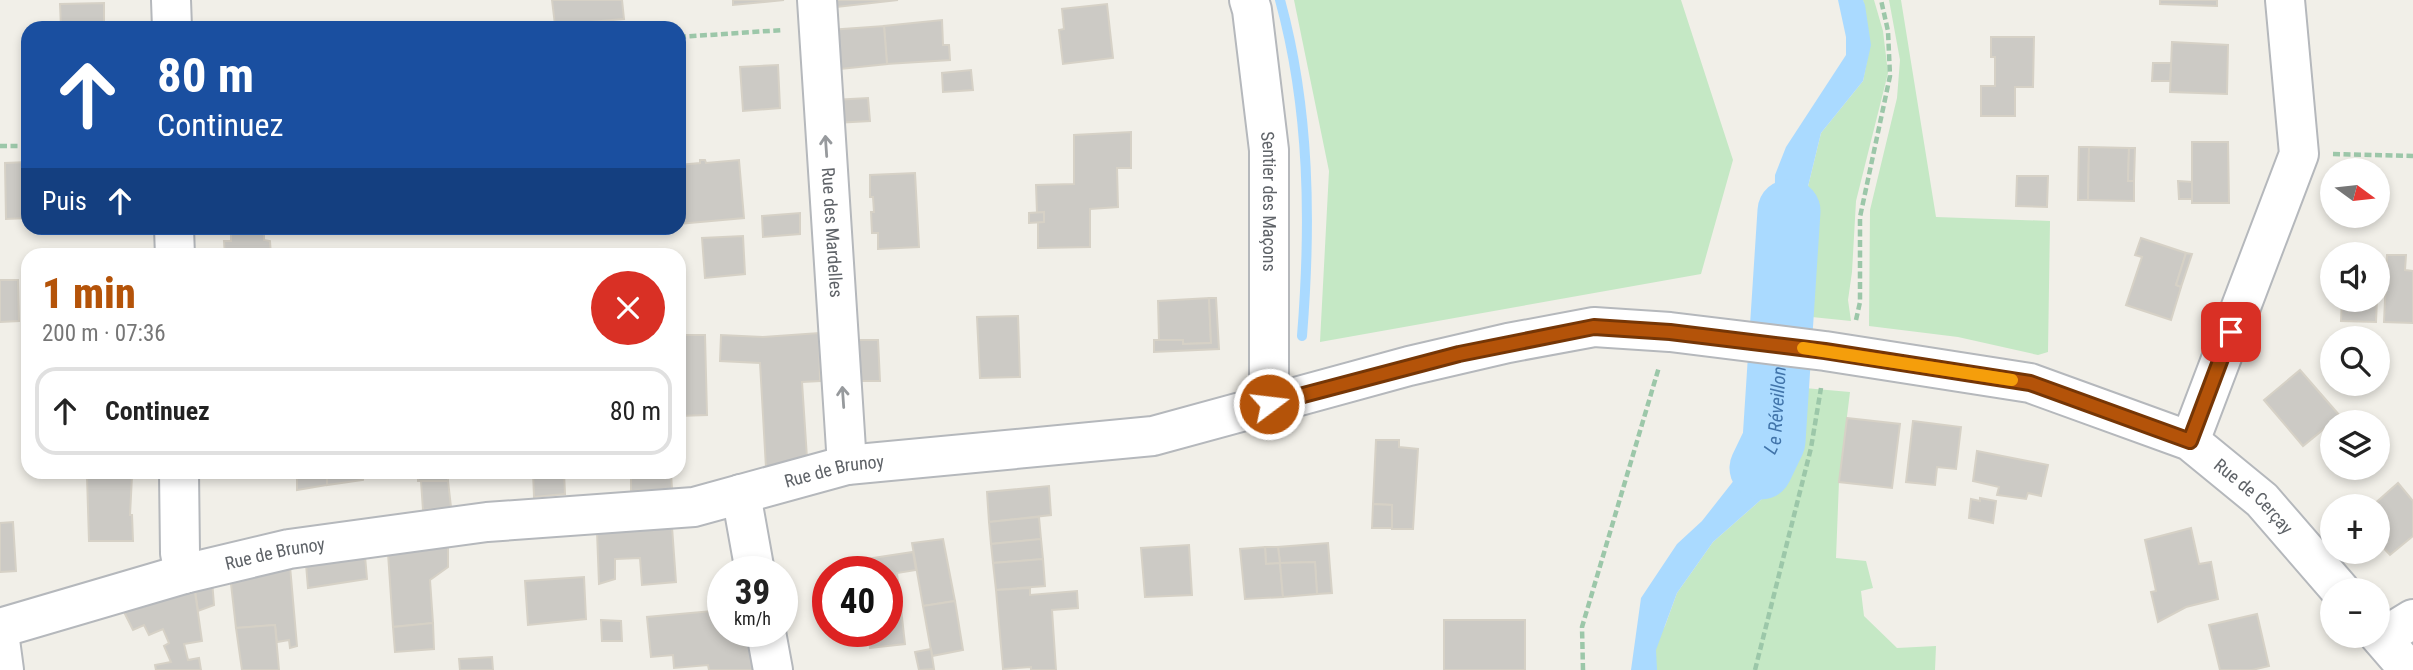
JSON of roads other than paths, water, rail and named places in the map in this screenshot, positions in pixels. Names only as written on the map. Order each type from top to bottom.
[{"type":"street","points":[[172,0],[172,21]]},
{"type":"street","name":"Sentier des Maçons","points":[[1249,0],[1269,150],[1269,404]]},
{"type":"street","points":[[2190,441],[2299,154],[2285,0]]},
{"type":"street","name":"Rue des Mardelles","points":[[817,14],[847,465]]},
{"type":"street","name":"Rue de Brunoy","points":[[0,628],[184,574],[289,549],[487,522],[694,507],[847,465],[1153,436],[1459,354],[1594,327],[1670,332],[1823,365]]},
{"type":"street","name":"Rue de Cerçay","points":[[1823,365],[2030,383],[2190,441],[2262,500],[2330,578]]},
{"type":"street","points":[[179,479],[180,553],[184,574]]},
{"type":"street","points":[[740,494],[752,556]]},
{"type":"street","points":[[2391,631],[2409,670]]},
{"type":"street","points":[[0,640],[4,670]]},
{"type":"street","points":[[769,647],[773,670]]},
{"type":"water","points":[[1838,0],[1863,0],[1871,45],[1863,81],[1821,133],[1804,203],[1793,300],[1774,297],[1775,175],[1786,147],[1846,55],[1846,37]]},
{"type":"water","points":[[1768,385],[1782,386],[1790,406],[1788,441],[1763,498],[1713,542],[1677,593],[1656,650],[1657,670],[1631,670],[1641,598],[1677,544],[1702,521],[1757,451],[1767,432],[1764,411]]},
{"type":"waterway","points":[[1280,0],[1297,83],[1306,167],[1307,252],[1302,336]]},
{"type":"waterway","name":"Le Réveillon","points":[[1761,468],[1774,441],[1789,211]]}]
